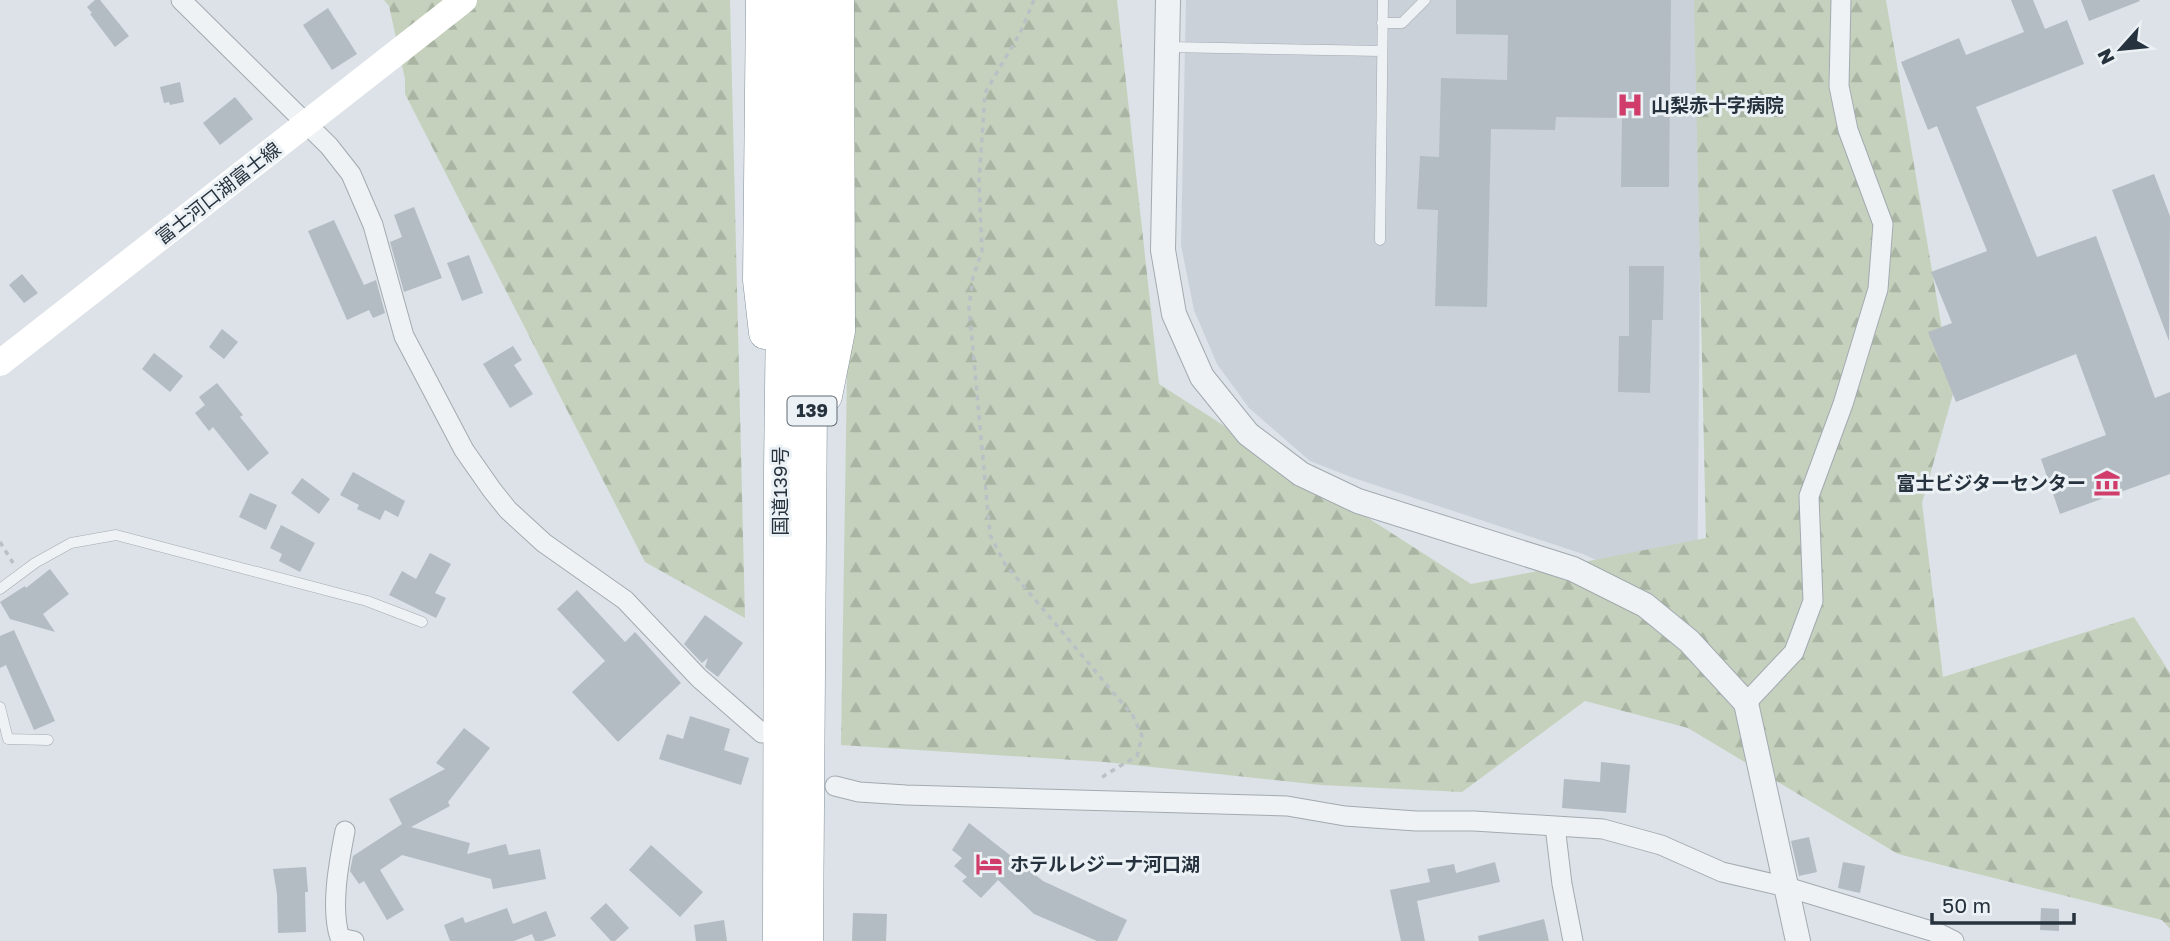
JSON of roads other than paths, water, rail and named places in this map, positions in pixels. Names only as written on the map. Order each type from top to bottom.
[{"type":"highway","points":[[762,0],[759,280],[780,470]]},
{"type":"highway","name":"国道139号","points":[[779,941],[780,470],[786,0]]},
{"type":"highway","name":"国道139号","points":[[807,941],[814,0]]},
{"type":"highway","points":[[811,471],[839,331],[838,0]]},
{"type":"main road","name":"富士河口湖富士線","points":[[0,363],[464,0]]},
{"type":"main road","name":"富士河口湖富士線","points":[[435,23],[472,0]]},
{"type":"street","points":[[181,0],[329,146],[351,174],[373,225],[404,336],[464,450],[492,490],[508,510],[544,543],[625,600],[699,678],[762,733]]},
{"type":"street","points":[[1168,0],[1163,250],[1174,314],[1202,377],[1248,434],[1301,474],[1358,501],[1573,569],[1645,605],[1689,641],[1746,703],[1798,941]]},
{"type":"street","points":[[1746,703],[1794,652],[1813,601],[1809,496],[1843,404],[1878,289],[1883,224],[1848,130],[1839,86],[1841,0]]},
{"type":"street","points":[[835,786],[859,793],[1287,806],[1345,816],[1555,825],[1603,830],[1661,845],[1722,872],[1787,887],[1938,933],[1954,941]]},
{"type":"street","points":[[1555,825],[1562,884],[1573,941]]},
{"type":"street","points":[[340,940],[336,927],[338,869],[345,831]]},
{"type":"lane","points":[[1380,240],[1383,0]]},
{"type":"lane","points":[[1382,23],[1402,23],[1425,0]]},
{"type":"lane","points":[[1167,47],[1382,51]]},
{"type":"lane","points":[[0,589],[35,563],[71,543],[116,535],[367,601],[422,622]]},
{"type":"lane","points":[[0,707],[9,739],[48,740]]},
{"type":"place","name":"山梨赤十字病院","points":[[1630,105]]},
{"type":"place","name":"富士ビジターセンター","points":[[2107,483]]},
{"type":"place","name":"ホテルレジーナ河口湖","points":[[989,864]]}]
